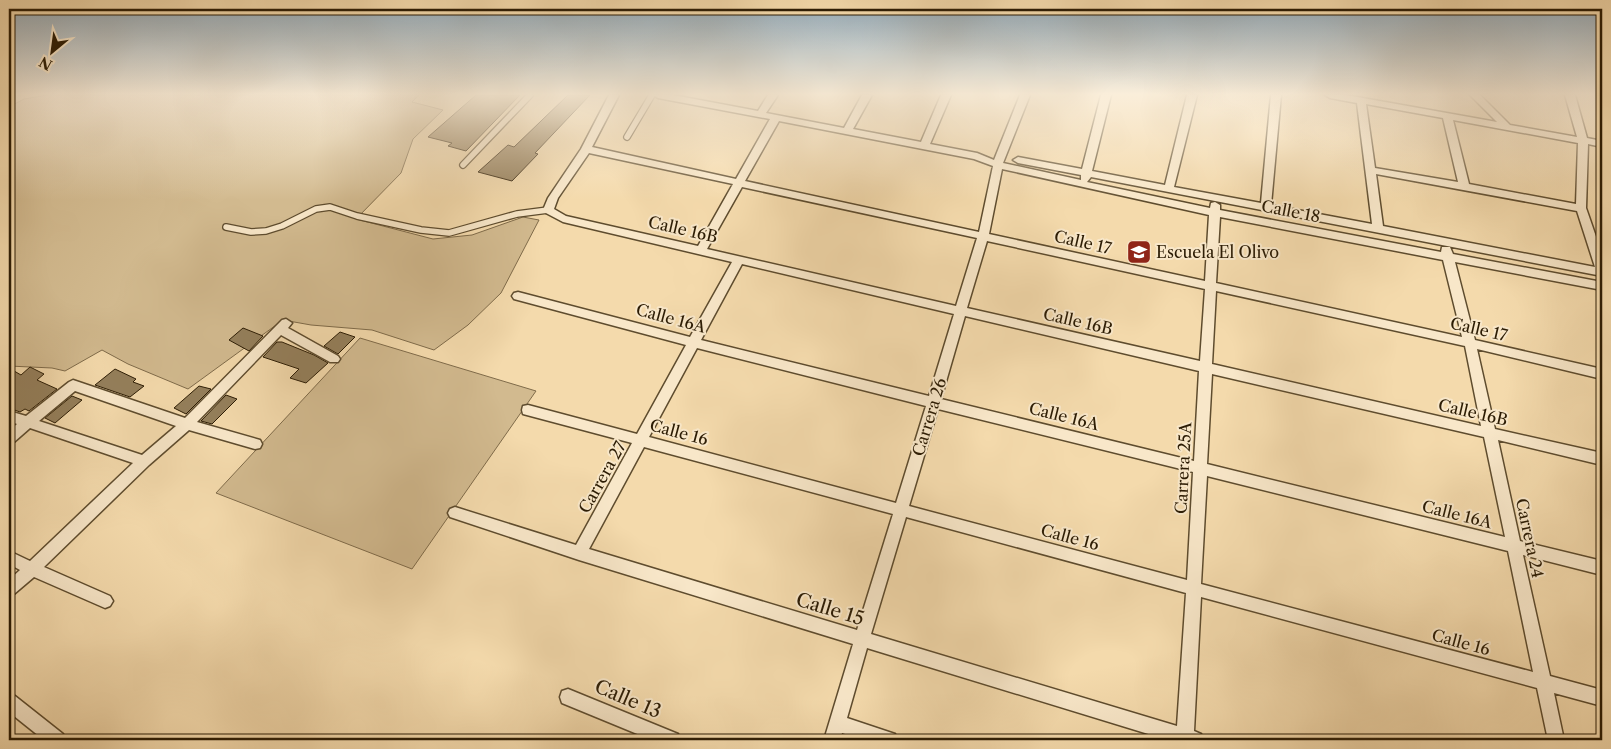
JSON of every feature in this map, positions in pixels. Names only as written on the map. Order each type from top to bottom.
[{"type":"street","points":[[548,210],[553,198],[586,149],[596,130]]},
{"type":"street","points":[[701,250],[769,130]]},
{"type":"street","name":"Calle 18","points":[[837,130],[999,160],[1169,188],[1602,271]]},
{"type":"street","points":[[924,146],[931,130]]},
{"type":"street","name":"Carrera 26","points":[[832,740],[983,236],[999,160],[1011,130]]},
{"type":"street","points":[[1084,184],[1097,130]]},
{"type":"street","points":[[1169,188],[1183,130]]},
{"type":"street","name":"Calle 18","points":[[1266,208],[1273,130]]},
{"type":"street","points":[[1365,130],[1378,229]]},
{"type":"street","points":[[1451,130],[1464,187]]},
{"type":"street","points":[[1519,130],[1602,144]]},
{"type":"street","points":[[1580,130],[1583,141],[1581,208],[1602,271]]},
{"type":"street","name":"Calle 17","points":[[586,149],[1470,343],[1602,374]]},
{"type":"street","name":"Calle 18","points":[[999,160],[1084,184],[1215,213],[1602,286]]},
{"type":"street","points":[[1370,170],[1581,208]]},
{"type":"street","name":"Carrera 25A","points":[[1188,739],[1215,198]]},
{"type":"street","name":"Calle 16B","points":[[548,210],[562,219],[1602,459]]},
{"type":"street","name":"Carrera 24","points":[[1444,242],[1470,343],[1556,740]]},
{"type":"street","name":"Carrera 27","points":[[579,553],[739,259]]},
{"type":"street","name":"Calle 16A","points":[[518,296],[1200,469],[1602,568]]},
{"type":"street","points":[[9,589],[144,461],[187,424],[283,326],[334,359]]},
{"type":"street","points":[[9,438],[73,385],[187,424],[255,444]]},
{"type":"street","name":"Calle 16","points":[[528,410],[1602,698]]},
{"type":"street","points":[[9,416],[144,461]]},
{"type":"street","name":"Calle 15","points":[[454,513],[1188,739]]},
{"type":"street","points":[[9,557],[105,602]]},
{"type":"street","name":"Calle 13","points":[[568,697],[666,739]]},
{"type":"street","points":[[9,702],[57,740]]},
{"type":"street","points":[[837,723],[889,740]]},
{"type":"lane","points":[[463,165],[497,130]]},
{"type":"lane","points":[[627,137],[631,130]]},
{"type":"lane","points":[[226,227],[250,232],[266,231],[282,226],[316,209],[330,207],[357,216],[421,230],[449,233],[508,216],[548,210]]},
{"type":"shaded area","points":[[9,130],[422,130],[413,139],[401,173],[356,219],[433,239],[472,235],[523,217],[539,220],[501,293],[468,325],[434,350],[372,330],[311,325],[283,320],[188,389],[128,364],[102,350],[65,371],[52,368],[9,366]]},
{"type":"shaded area","points":[[360,338],[536,391],[412,569],[216,493]]},
{"type":"building","points":[[436,130],[486,130],[466,151],[448,146],[452,143],[428,137]]},
{"type":"building","points":[[532,130],[557,130],[535,153],[538,154],[512,181],[478,172],[508,145],[514,147]]},
{"type":"building","points":[[243,328],[263,336],[249,351],[229,340]]},
{"type":"building","points":[[340,332],[355,337],[338,354],[324,346]]},
{"type":"building","points":[[277,342],[282,342],[314,355],[328,363],[306,383],[290,378],[299,369],[263,357]]},
{"type":"building","points":[[30,367],[44,374],[37,380],[57,389],[29,411],[25,409],[20,412],[9,408],[9,368],[21,375]]},
{"type":"building","points":[[115,369],[136,379],[133,382],[144,386],[130,397],[95,385]]},
{"type":"building","points":[[199,386],[211,389],[186,414],[174,408]]},
{"type":"building","points":[[226,395],[237,399],[212,424],[201,421]]},
{"type":"building","points":[[72,396],[82,400],[55,423],[45,418]]},
{"type":"place","name":"Escuela El Olivo","points":[[1139,252]]}]
